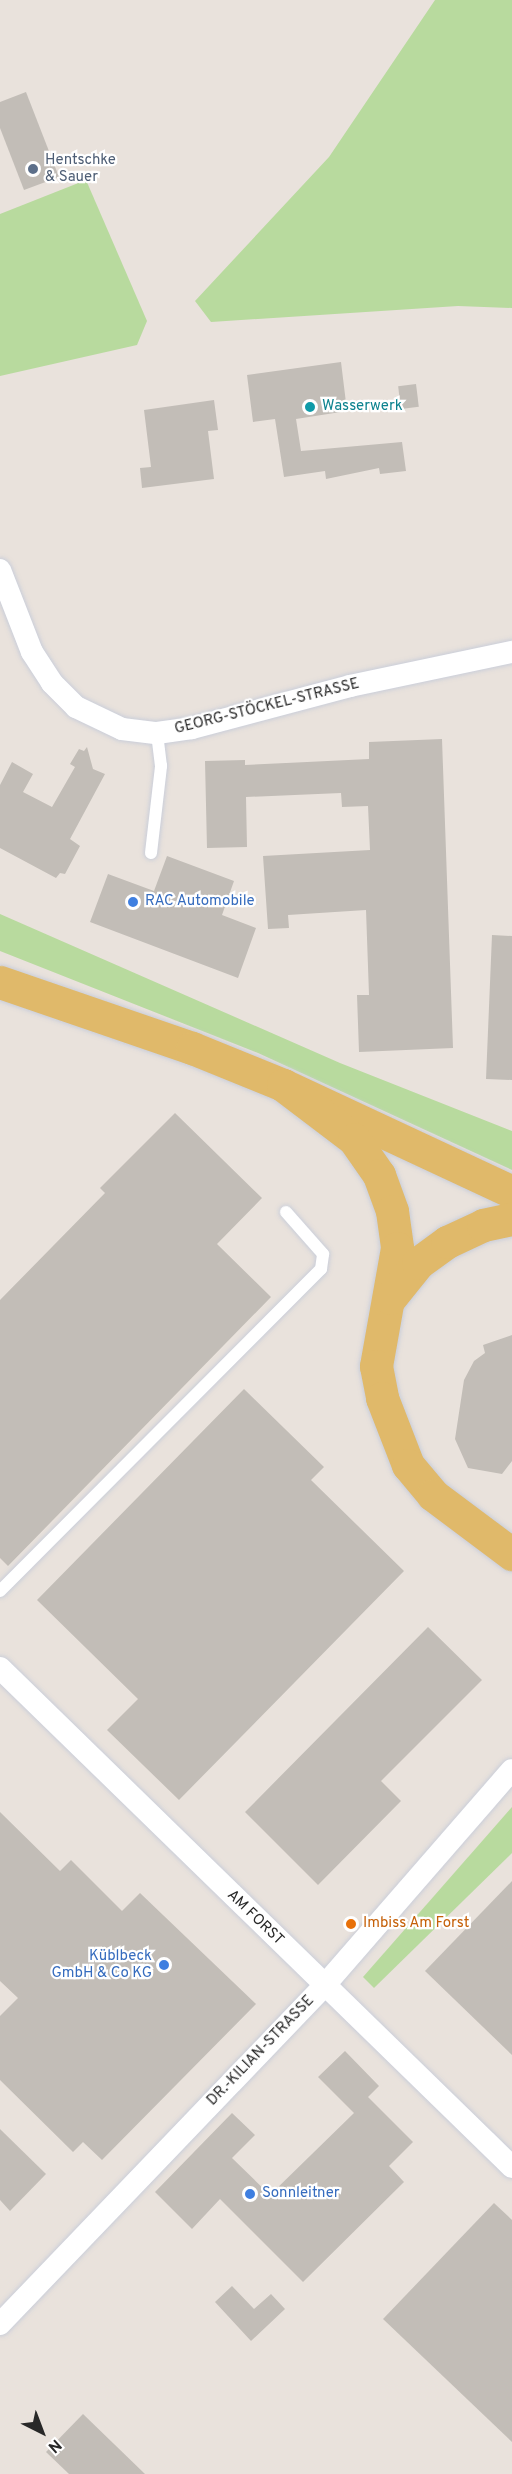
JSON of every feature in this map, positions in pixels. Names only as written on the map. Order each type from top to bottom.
[{"type":"main road","points":[[0,982],[192,1048],[283,1085],[512,1192]]},
{"type":"main road","points":[[283,1085],[354,1139],[379,1175],[392,1211],[397,1248],[385,1304],[376,1366],[385,1408],[408,1465],[433,1495],[512,1554]]},
{"type":"main road","points":[[385,1304],[418,1263],[447,1242],[483,1225],[512,1219]]},
{"type":"street","name":"GEORG-STÖCKEL-STRASSE","points":[[0,570],[32,652],[52,683],[76,707],[103,722],[157,733],[213,723],[350,686],[512,652]]},
{"type":"street","name":"AM FORST","points":[[0,1668],[512,2167]]},
{"type":"street","name":"DR.-KILIAN-STRASSE","points":[[0,2324],[324,1986],[512,1770]]},
{"type":"lane","points":[[151,853],[161,766],[157,733]]},
{"type":"lane","points":[[0,1591],[321,1269],[323,1254],[286,1212]]},
{"type":"green space","points":[[435,0],[512,0],[512,308],[458,306],[211,322],[195,301],[329,157]]},
{"type":"green space","points":[[86,180],[147,321],[137,345],[0,376],[0,214]]},
{"type":"green space","points":[[0,914],[340,1063],[512,1131],[512,1170],[258,1053],[0,951]]},
{"type":"green space","points":[[512,1807],[512,1853],[374,1988],[363,1977]]},
{"type":"building","points":[[26,92],[59,177],[24,190],[0,128],[0,102]]},
{"type":"building","points":[[341,362],[347,411],[296,419],[301,451],[402,442],[406,471],[380,474],[379,468],[326,479],[325,471],[284,477],[275,419],[253,422],[247,375]]},
{"type":"building","points":[[416,384],[419,407],[401,409],[398,386]]},
{"type":"building","points":[[214,400],[218,430],[208,431],[214,479],[142,488],[140,468],[151,467],[144,410]]},
{"type":"building","points":[[442,739],[453,1048],[359,1052],[357,995],[369,995],[366,910],[288,915],[289,928],[268,929],[263,856],[370,850],[368,806],[342,807],[341,793],[246,797],[247,847],[207,848],[205,761],[245,760],[245,765],[369,759],[369,742]]},
{"type":"building","points":[[87,747],[93,769],[105,774],[70,839],[80,846],[65,874],[60,873],[56,878],[0,848],[0,785],[12,762],[33,774],[23,792],[52,807],[75,767],[70,764],[79,749],[84,751]]},
{"type":"building","points":[[167,856],[234,881],[222,915],[256,928],[238,978],[90,922],[108,874],[154,891]]},
{"type":"building","points":[[492,935],[512,936],[512,1080],[486,1079]]},
{"type":"building","points":[[175,1113],[262,1198],[217,1244],[271,1297],[8,1566],[0,1558],[0,1300],[105,1193],[100,1188]]},
{"type":"building","points":[[512,1335],[512,1461],[502,1474],[468,1468],[455,1439],[464,1380],[474,1361],[485,1353],[483,1345]]},
{"type":"building","points":[[244,1389],[324,1467],[311,1480],[404,1571],[179,1800],[107,1730],[138,1699],[37,1600]]},
{"type":"building","points":[[428,1627],[482,1680],[381,1781],[401,1801],[318,1885],[245,1812]]},
{"type":"building","points":[[0,1812],[60,1871],[71,1860],[122,1911],[140,1893],[256,2004],[102,2160],[83,2142],[73,2152],[0,2080],[0,2016],[18,1998],[0,1981]]},
{"type":"building","points":[[512,1881],[512,2055],[425,1971]]},
{"type":"building","points":[[345,2051],[379,2086],[368,2097],[413,2142],[389,2166],[404,2182],[303,2282],[220,2199],[192,2229],[155,2192],[232,2113],[255,2135],[232,2158],[270,2195],[354,2113],[318,2077]]},
{"type":"building","points":[[0,2129],[46,2174],[10,2211],[0,2200]]},
{"type":"building","points":[[494,2203],[512,2220],[512,2442],[383,2319]]},
{"type":"building","points":[[232,2286],[254,2309],[271,2294],[285,2309],[251,2341],[215,2302]]},
{"type":"building","points":[[83,2414],[145,2474],[69,2474],[46,2452]]},
{"type":"place","name":"Hentschke & Sauer","points":[[33,169]]},
{"type":"place","name":"Wasserwerk","points":[[310,407]]},
{"type":"place","name":"RAC Automobile","points":[[133,902]]},
{"type":"place","name":"Imbiss Am Forst","points":[[351,1924]]},
{"type":"place","name":"Küblbeck GmbH & Co KG","points":[[164,1965]]},
{"type":"place","name":"Sonnleitner","points":[[250,2194]]}]
